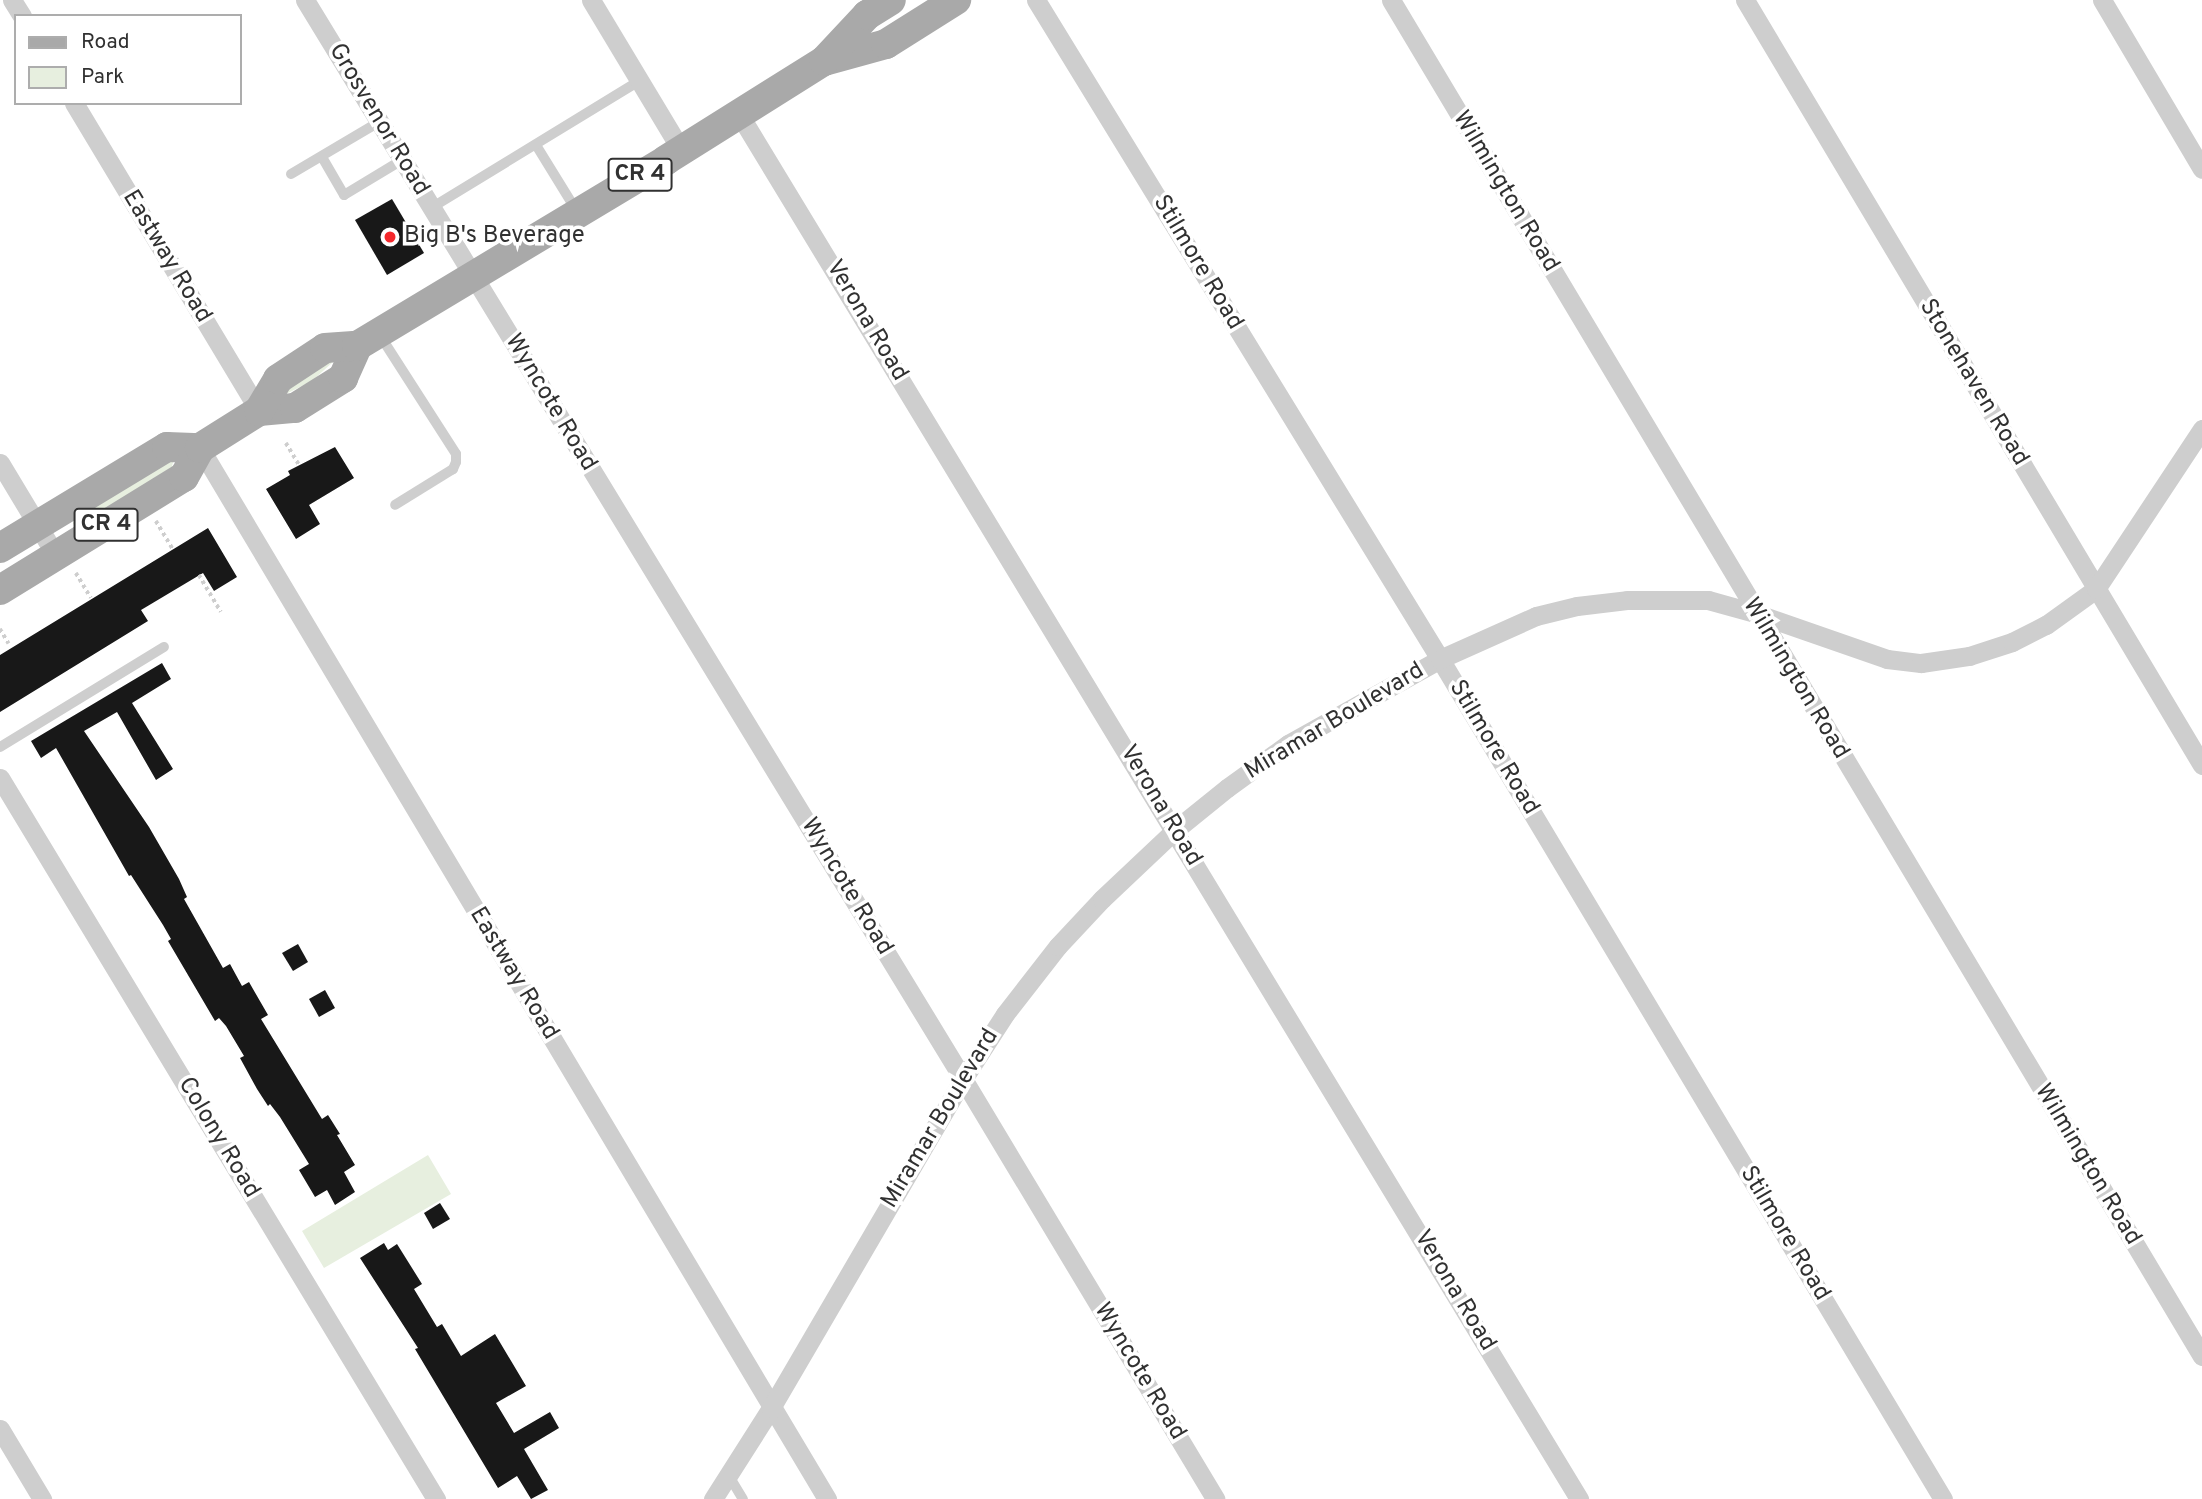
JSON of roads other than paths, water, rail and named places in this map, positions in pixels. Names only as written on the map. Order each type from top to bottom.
[{"type":"main road","name":"CR 4","points":[[0,590],[65,562],[184,477],[200,448],[259,411],[278,379],[325,348],[368,340],[681,150],[815,66],[867,15],[891,0]]},
{"type":"main road","name":"CR 4","points":[[815,66],[886,44],[956,0]]},
{"type":"main road","name":"CR 4","points":[[0,548],[167,447],[200,448]]},
{"type":"street","name":"Grosvenor Road","points":[[305,0],[472,277]]},
{"type":"street","points":[[590,0],[681,150]]},
{"type":"street","name":"Stilmore Road","points":[[1036,0],[1440,659],[1943,1499]]},
{"type":"street","name":"Wilmington Road","points":[[1391,0],[1755,613],[2202,1356]]},
{"type":"street","name":"Stonehaven Road","points":[[1745,0],[2202,765]]},
{"type":"street","points":[[2102,0],[2202,169]]},
{"type":"street","name":"Eastway Road","points":[[75,105],[259,411]]},
{"type":"street","name":"Verona Road","points":[[739,114],[1579,1499]]},
{"type":"street","name":"Wyncote Road","points":[[472,277],[963,1079],[1215,1499]]},
{"type":"street","name":"Miramar Boulevard","points":[[713,1499],[771,1408],[963,1079],[1005,1014],[1058,946],[1175,830],[1288,744],[1440,659],[1536,616],[1577,607],[1627,600],[1708,600],[1755,613],[1887,659],[1921,663],[1969,656],[2012,642],[2046,625],[2096,589],[2202,429]]},
{"type":"street","name":"Eastway Road","points":[[200,448],[827,1499]]},
{"type":"street","points":[[0,463],[37,525],[65,562]]},
{"type":"street","name":"Colony Road","points":[[0,778],[436,1499]]},
{"type":"street","points":[[0,1429],[43,1499]]},
{"type":"lane","points":[[431,208],[639,81]]},
{"type":"lane","points":[[291,174],[379,122]]},
{"type":"lane","points":[[536,145],[578,213]]},
{"type":"lane","points":[[322,157],[344,195],[402,160]]},
{"type":"lane","points":[[368,340],[456,454],[453,469],[395,505]]},
{"type":"lane","points":[[0,747],[164,647]]},
{"type":"lane","points":[[729,1476],[743,1499]]},
{"type":"place","name":"Big B's Beverage","points":[[390,237]]}]
